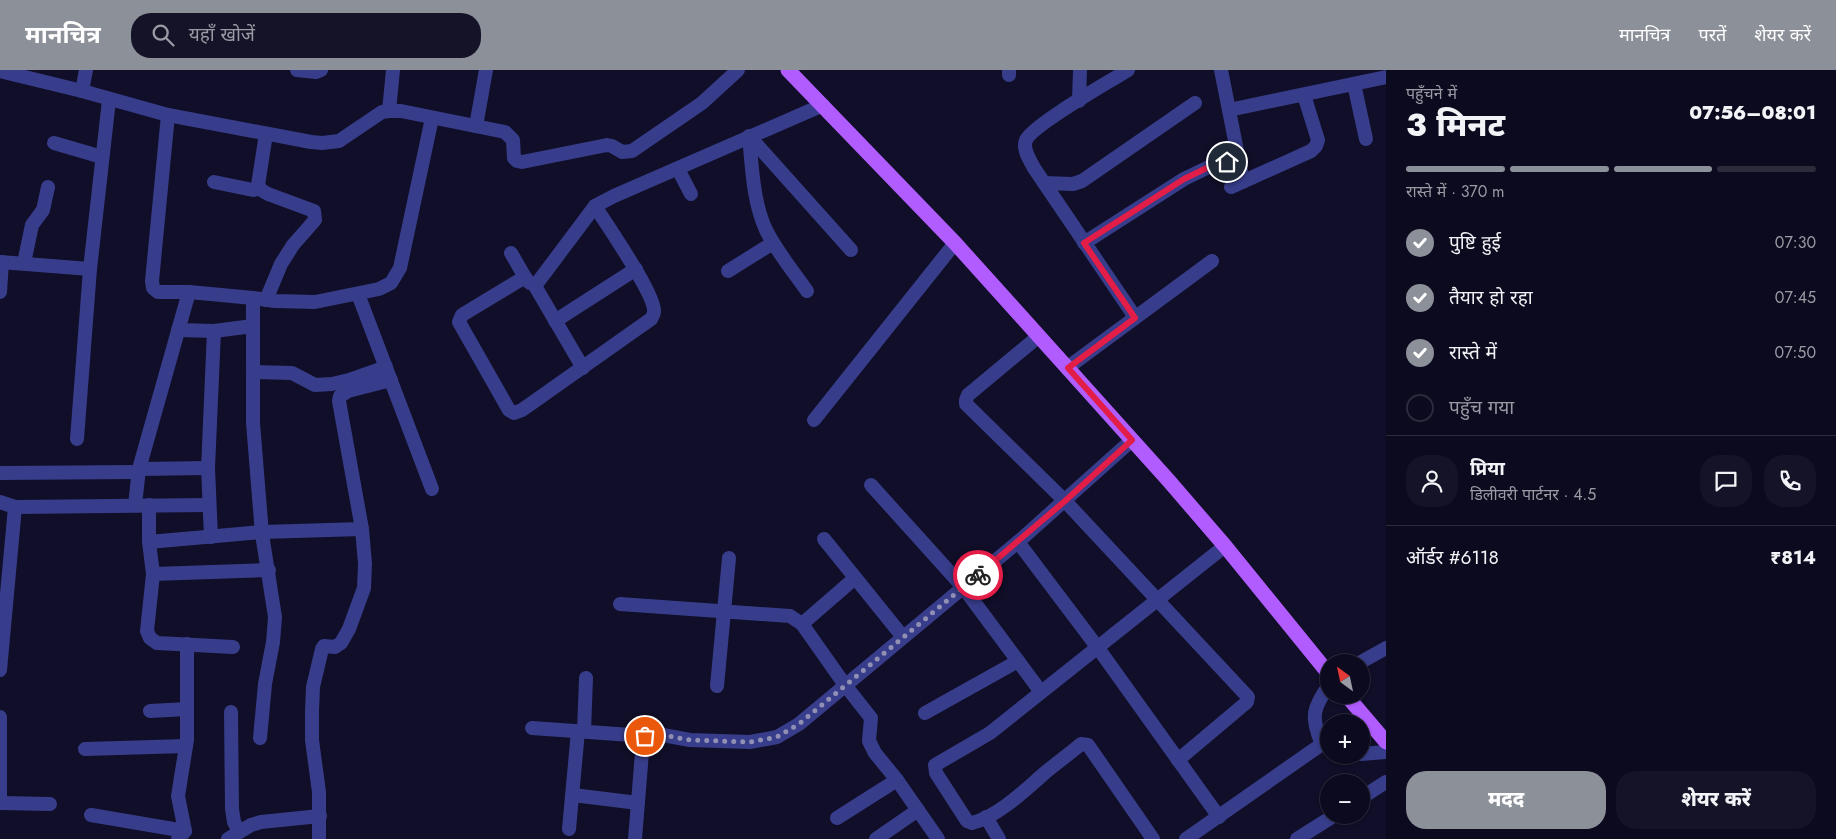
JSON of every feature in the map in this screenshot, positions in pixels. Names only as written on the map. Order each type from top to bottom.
[{"type":"main road","points":[[788,70],[955,243],[1068,368],[1225,546],[1320,663]]},
{"type":"main road","points":[[1354,704],[1386,742]]},
{"type":"street","points":[[82,91],[86,70]]},
{"type":"street","points":[[297,70],[316,72],[321,70]]},
{"type":"street","points":[[389,111],[392,70]]},
{"type":"street","points":[[476,126],[486,70]]},
{"type":"street","points":[[0,71],[168,115],[311,142],[333,142],[346,137],[382,112],[401,111],[499,130],[510,136],[513,140],[514,158],[522,162],[607,145],[622,152],[632,151],[702,103],[738,70]]},
{"type":"street","points":[[1079,101],[1080,70]]},
{"type":"street","points":[[1128,70],[1031,132],[1025,141],[1026,151],[1044,183],[1135,318]]},
{"type":"street","points":[[1221,70],[1238,159],[1237,184],[1311,151],[1316,146],[1318,140],[1304,95]]},
{"type":"street","points":[[1229,110],[1386,77]]},
{"type":"street","points":[[1354,84],[1366,139]]},
{"type":"street","points":[[78,439],[90,269],[109,100]]},
{"type":"street","points":[[1044,183],[1073,184],[1082,181],[1195,104]]},
{"type":"street","points":[[595,206],[636,269],[652,303],[654,312],[651,320],[522,410],[514,413],[509,410],[459,322],[462,315],[530,282],[595,206],[749,136],[823,105]]},
{"type":"street","points":[[168,115],[152,281],[153,288],[158,292],[189,292],[315,302],[379,289],[391,283],[400,268],[432,118]]},
{"type":"street","points":[[260,738],[265,684],[273,642],[274,617],[269,570],[262,532],[253,423],[253,326],[260,299],[293,244],[315,220],[314,211],[268,194],[258,185],[266,134]]},
{"type":"street","points":[[749,136],[755,193],[765,228],[773,243],[807,291]]},
{"type":"street","points":[[749,136],[851,250]]},
{"type":"street","points":[[54,143],[102,157]]},
{"type":"street","points":[[1084,243],[1184,179],[1215,164],[1238,159]]},
{"type":"street","points":[[678,169],[691,194]]},
{"type":"street","points":[[214,182],[253,190],[260,188]]},
{"type":"street","points":[[24,263],[32,225],[43,210],[48,186]]},
{"type":"street","points":[[728,271],[773,243]]},
{"type":"street","points":[[814,420],[955,243]]},
{"type":"street","points":[[511,253],[583,368]]},
{"type":"street","points":[[1068,368],[1212,261]]},
{"type":"street","points":[[0,292],[1,262],[90,269]]},
{"type":"street","points":[[555,321],[636,269]]},
{"type":"street","points":[[189,292],[138,471],[153,574],[147,631],[150,638],[157,642],[233,647]]},
{"type":"street","points":[[358,294],[432,489]]},
{"type":"street","points":[[178,330],[214,331],[253,326]]},
{"type":"street","points":[[211,537],[208,468],[214,331]]},
{"type":"street","points":[[1039,336],[968,395],[966,404],[1065,501],[1248,697],[1247,702],[1178,760]]},
{"type":"street","points":[[253,372],[292,373],[315,384],[388,373]]},
{"type":"street","points":[[320,839],[319,792],[312,740],[313,687],[322,649],[324,646],[335,647],[341,643],[349,629],[364,588],[365,564],[362,529],[339,402],[340,396],[348,391],[388,373]]},
{"type":"street","points":[[532,728],[645,736],[652,733],[690,740],[750,742],[777,737],[799,724],[1018,542],[1132,440]]},
{"type":"street","points":[[0,473],[208,468]]},
{"type":"street","points":[[871,485],[963,587],[1041,692]]},
{"type":"street","points":[[0,502],[15,507],[209,504]]},
{"type":"street","points":[[0,670],[15,507]]},
{"type":"street","points":[[149,542],[262,532],[362,529]]},
{"type":"street","points":[[824,539],[903,637]]},
{"type":"street","points":[[1018,542],[1098,648],[1219,817]]},
{"type":"street","points":[[1153,839],[1088,745],[1081,744],[1025,791],[972,824],[967,821],[936,773],[935,765],[990,733],[1225,546]]},
{"type":"street","points":[[717,686],[729,558]]},
{"type":"street","points":[[153,574],[269,570]]},
{"type":"street","points":[[802,624],[855,578]]},
{"type":"street","points":[[620,604],[790,616],[802,624],[845,686],[872,718],[869,741],[875,753],[898,780],[938,839]]},
{"type":"street","points":[[91,815],[182,835],[178,796],[187,740],[187,644]]},
{"type":"street","points":[[1370,657],[1386,648]]},
{"type":"street","points":[[924,713],[1018,661]]},
{"type":"street","points":[[569,829],[586,678]]},
{"type":"street","points":[[1320,698],[1314,712],[1317,732],[1320,736]]},
{"type":"street","points":[[150,711],[187,709]]},
{"type":"street","points":[[231,712],[233,835],[261,822],[320,816]]},
{"type":"street","points":[[0,717],[0,803],[50,804]]},
{"type":"street","points":[[635,839],[643,740],[645,736]]},
{"type":"street","points":[[84,749],[186,746]]},
{"type":"street","points":[[1186,839],[1320,749]]},
{"type":"street","points":[[1370,753],[1386,752]]},
{"type":"street","points":[[837,818],[898,780]]},
{"type":"street","points":[[1370,792],[1386,782]]},
{"type":"street","points":[[573,795],[638,803]]},
{"type":"street","points":[[876,839],[918,810]]},
{"type":"street","points":[[986,817],[999,839]]},
{"type":"street","points":[[1297,839],[1321,824]]},
{"type":"way so far","points":[[645,736],[652,733],[690,740],[750,742],[777,737],[799,724],[978,575]]},
{"type":"route","points":[[978,575],[1065,501],[1132,440],[1068,368],[1135,318],[1084,243],[1184,179],[1215,164],[1227,162]]}]
